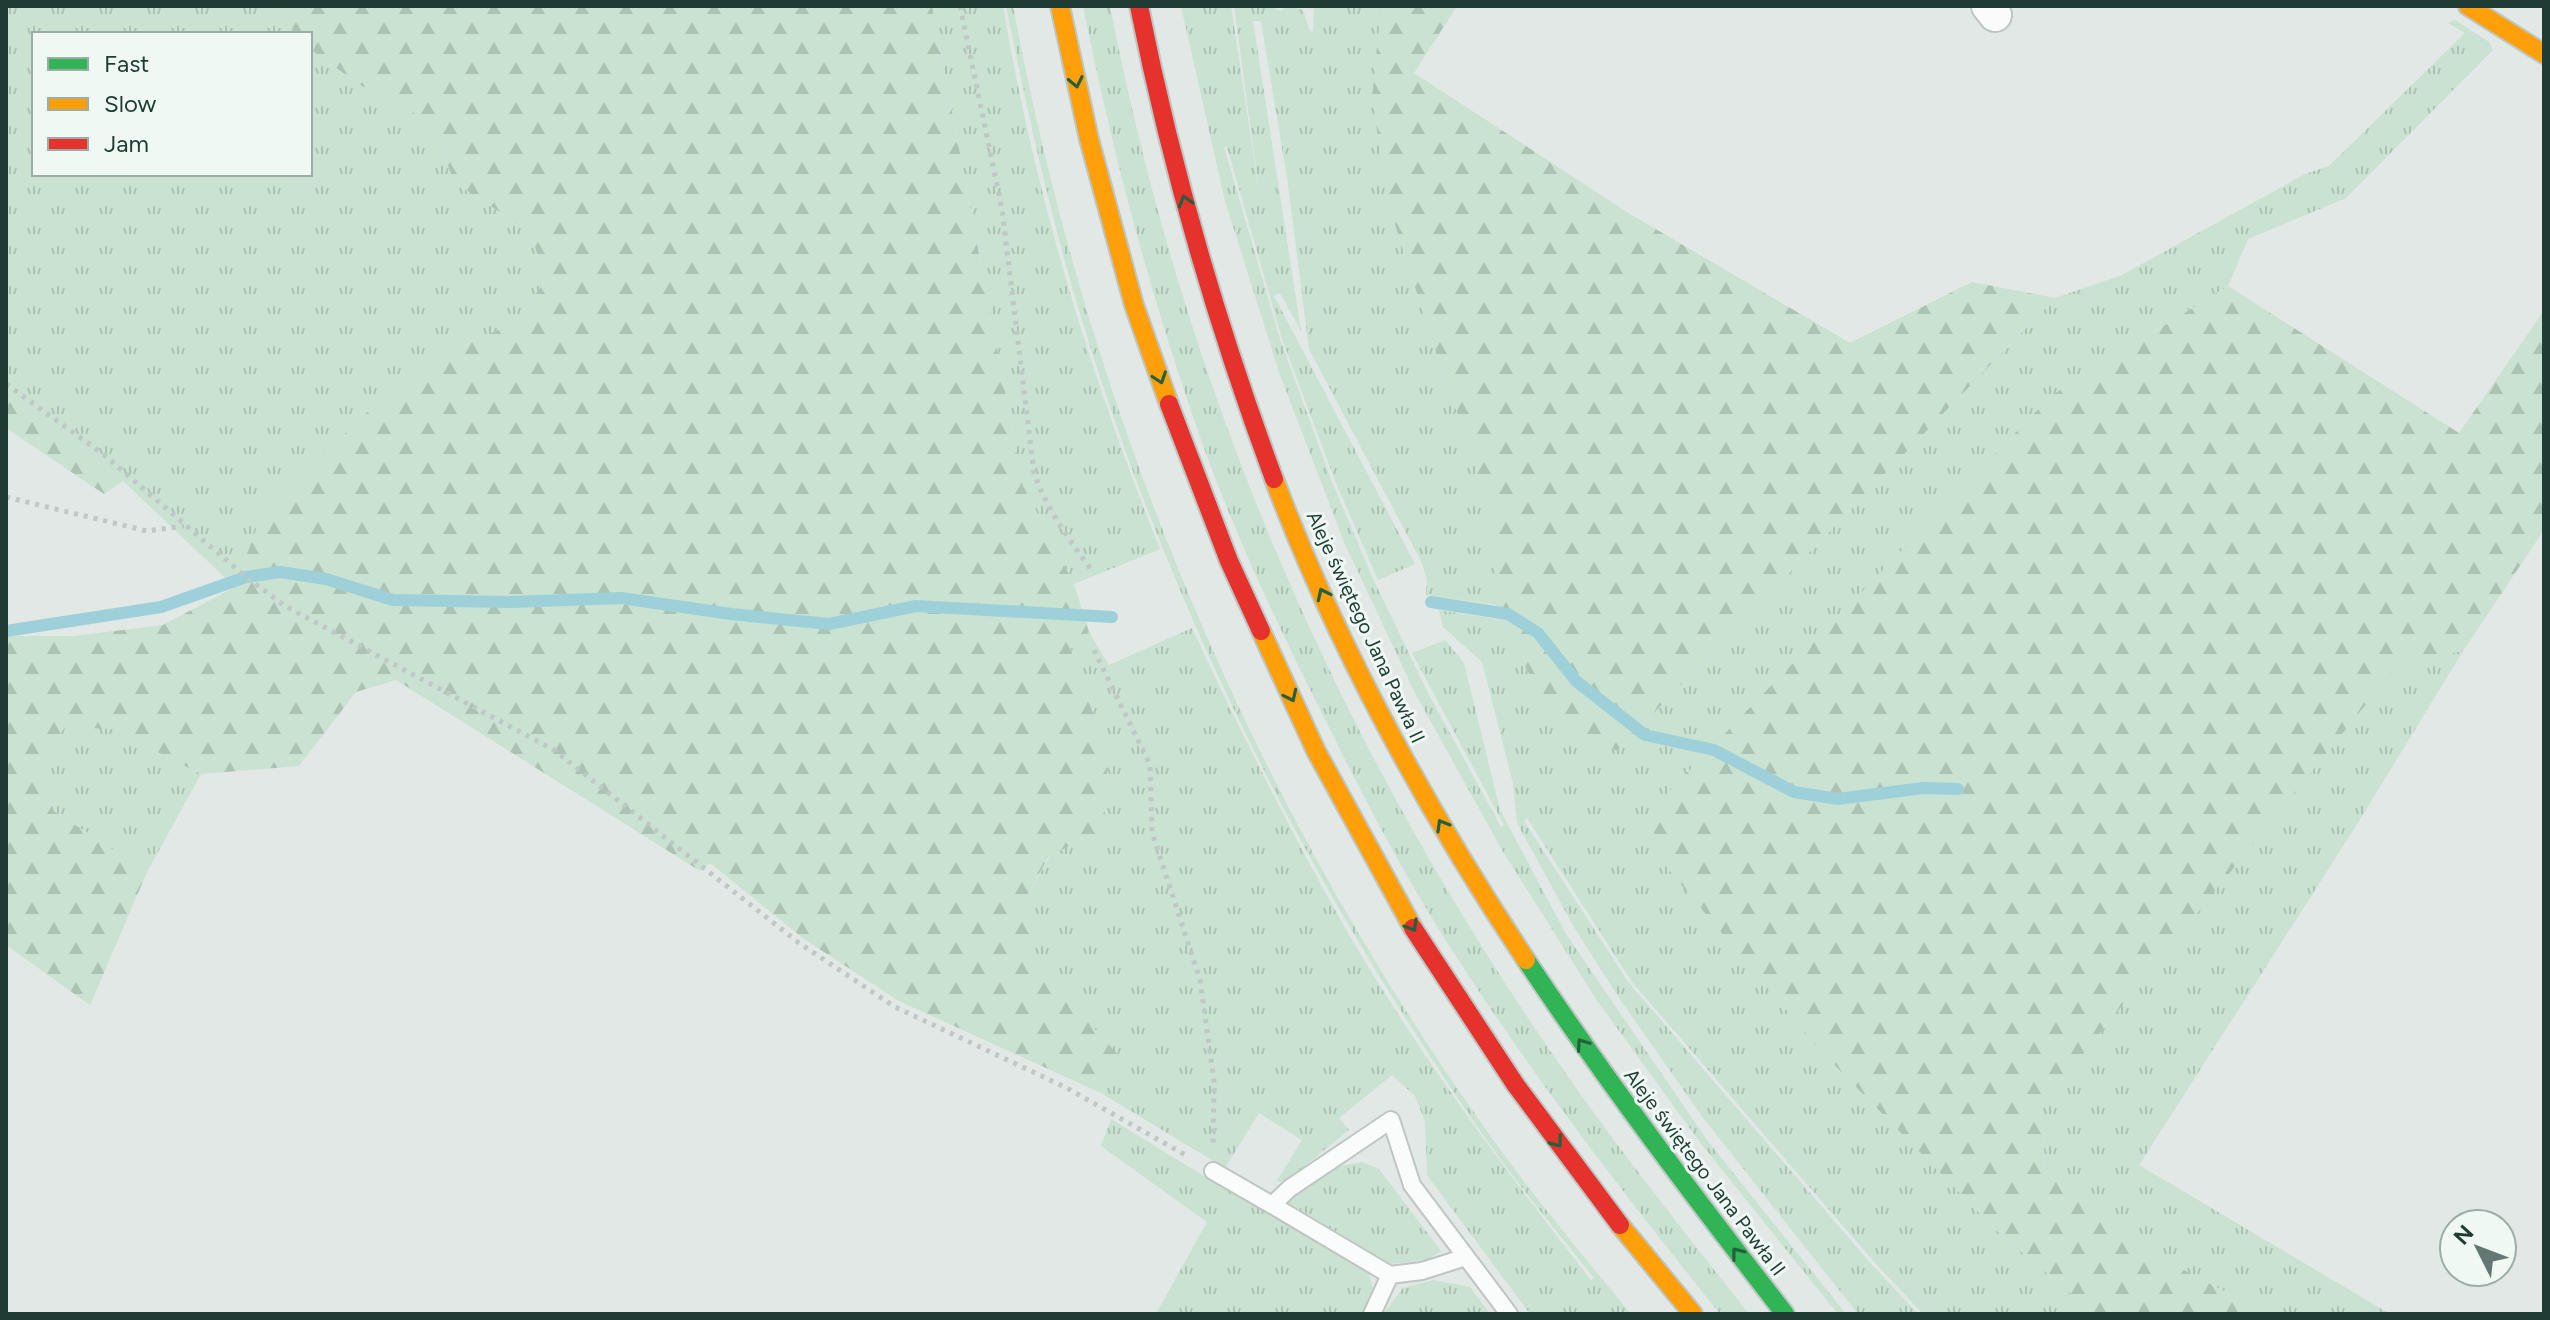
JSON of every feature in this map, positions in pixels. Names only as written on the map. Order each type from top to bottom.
[{"type":"main road","points":[[1060,6],[1089,139],[1134,305],[1229,561],[1316,751],[1413,929],[1515,1084],[1600,1200],[1693,1314]]},
{"type":"main road","name":"Aleje świętego Jana Pawła II","points":[[1139,6],[1161,116],[1245,401],[1293,529],[1381,719],[1478,887],[1579,1040],[1659,1152],[1785,1314]]},
{"type":"main road","points":[[2468,6],[2544,54]]},
{"type":"lane","points":[[1272,1205],[1290,1188],[1391,1120],[1412,1185],[1509,1314]]},
{"type":"lane","points":[[1213,1171],[1390,1275],[1422,1271],[1466,1257]]},
{"type":"lane","points":[[1372,1314],[1390,1275]]},
{"type":"path","points":[[960,6],[1002,209],[1034,473],[1057,524],[1090,568]]},
{"type":"path","points":[[6,384],[103,454],[246,577],[285,606],[554,750],[799,943],[895,1007],[1065,1087],[1213,1171],[1214,1080],[1200,980],[1152,832],[1150,765],[1094,650]]},
{"type":"path","points":[[6,497],[147,531],[186,526]]},
{"type":"green space","points":[[6,6],[280,6],[293,32],[32,32],[32,176],[312,176],[312,50],[360,85],[432,122],[454,182],[531,233],[545,281],[517,321],[453,351],[263,512],[235,587],[123,481],[6,397]]},
{"type":"green space","points":[[280,6],[932,6],[1023,486],[1074,584],[1089,632],[1070,647],[1108,756],[1104,829],[1049,856],[1021,906],[1039,968],[1120,1057],[1101,1093],[899,1001],[804,939],[710,863],[700,871],[396,680],[356,692],[299,766],[201,774],[112,729],[65,727],[37,763],[54,811],[147,872],[90,1005],[6,945],[6,636],[74,636],[163,625],[235,587],[262,513],[378,402],[453,351],[517,321],[545,281],[531,233],[454,182],[432,122],[360,85],[312,50],[312,32],[293,32]]},
{"type":"green space","points":[[932,6],[1003,6],[1031,145],[1067,282],[1110,417],[1160,549],[1074,584],[1023,486]]},
{"type":"green space","points":[[1006,6],[1013,6],[1047,162],[1089,316],[1139,468],[1198,617],[1265,762],[1341,903],[1424,1039],[1516,1171],[1631,1314],[1530,1314],[1427,1175],[1425,1121],[1415,1096],[1392,1075],[1339,1118],[1349,1130],[1285,1182],[1277,1181],[1302,1140],[1259,1113],[1225,1168],[1101,1093],[1119,1057],[1039,968],[1021,906],[1108,756],[1070,647],[1089,632],[1109,665],[1192,628],[1284,816],[1344,926],[1400,1018],[1493,1151],[1591,1280],[1594,1278],[1497,1154],[1410,1025],[1307,852],[1217,673],[1176,581],[1105,393],[1055,225]]},
{"type":"green space","points":[[1083,6],[1110,6],[1140,143],[1177,277],[1220,408],[1270,536],[1326,662],[1388,785],[1457,906],[1557,1062],[1749,1314],[1720,1314],[1586,1142],[1443,936],[1361,791],[1260,585],[1199,434],[1134,222],[1106,114]]},
{"type":"green space","points":[[1181,6],[1231,6],[1261,205],[1234,6],[1270,6],[1280,11],[1289,6],[1303,10],[1310,32],[1313,31],[1314,6],[1381,6],[1388,203],[1439,362],[1490,505],[1497,605],[1426,595],[1427,580],[1422,563],[1309,349],[1288,184],[1261,21],[1253,21],[1301,331],[1280,293],[1274,296],[1415,564],[1378,580],[1336,483],[1282,339],[1227,147],[1224,147],[1280,339],[1332,482],[1374,581],[1427,691],[1501,827],[1504,825],[1412,653],[1445,640],[1464,663],[1500,810],[1566,934],[1707,1140],[1846,1314],[1838,1314],[1702,1145],[1596,999],[1502,850],[1415,693],[1344,542],[1279,372],[1225,201]]},
{"type":"green space","points":[[1381,6],[1457,6],[1414,73],[1630,214],[1850,343],[1972,282],[2055,298],[1617,751],[1558,723],[1497,619],[1490,505],[1439,362],[1388,203],[1372,98]]},
{"type":"green space","points":[[2455,20],[2489,42],[2493,50],[2346,198],[2248,239],[2228,286],[2052,395],[1654,851],[1817,1046],[1996,1230],[2095,1314],[1923,1314],[1632,982],[1527,818],[1524,821],[1629,983],[1918,1314],[1858,1314],[1704,1119],[1619,998],[1574,927],[1517,823],[1513,783],[1482,662],[1443,627],[1439,610],[1497,619],[1558,723],[1617,751],[2055,298],[2122,275],[2305,174],[2329,166],[2465,33],[2448,23]]},
{"type":"green space","points":[[2228,286],[2459,433],[2544,311],[2544,530],[2463,651],[2401,661],[2042,1105],[2045,1172],[2118,1235],[2267,1314],[2095,1314],[1996,1230],[1817,1047],[1653,851],[1655,806],[2052,395]]},
{"type":"green space","points":[[6,397],[123,481],[104,494],[6,428]]},
{"type":"green space","points":[[2463,651],[2356,826],[2139,1165],[2390,1314],[2267,1314],[2118,1235],[2045,1172],[2042,1105],[2401,660]]},
{"type":"green space","points":[[65,727],[112,728],[201,774],[147,872],[54,811],[37,763]]},
{"type":"green space","points":[[1111,1119],[1368,1271],[1375,1296],[1363,1314],[1156,1314],[1207,1222],[1101,1146]]},
{"type":"green space","points":[[1362,1162],[1379,1169],[1441,1251],[1428,1260],[1390,1264],[1287,1202],[1334,1167]]},
{"type":"green space","points":[[1433,1280],[1470,1287],[1490,1314],[1383,1314],[1403,1288]]},
{"type":"waterway","points":[[6,631],[161,607],[246,577],[280,572],[326,579],[393,600],[511,602],[621,598],[829,624],[916,606],[1112,617]]},
{"type":"waterway","points":[[1431,602],[1508,614],[1538,633],[1576,681],[1645,735],[1714,750],[1794,792],[1838,799],[1923,788],[1958,789]]},
{"type":"traffic: fast","points":[[1526,960],[1652,1139],[1785,1314]]},
{"type":"traffic: slow","points":[[1060,6],[1089,139],[1134,305],[1169,404]]},
{"type":"traffic: slow","points":[[2468,6],[2544,54]]},
{"type":"traffic: slow","points":[[1274,479],[1326,605],[1386,727],[1453,845],[1526,960]]},
{"type":"traffic: slow","points":[[1261,631],[1316,751],[1413,928]]},
{"type":"traffic: slow","points":[[1620,1225],[1693,1314]]},
{"type":"traffic: jam","points":[[1139,6],[1197,245],[1233,363],[1274,479]]},
{"type":"traffic: jam","points":[[1169,404],[1229,561],[1261,631]]},
{"type":"traffic: jam","points":[[1413,928],[1515,1084],[1620,1225]]}]
